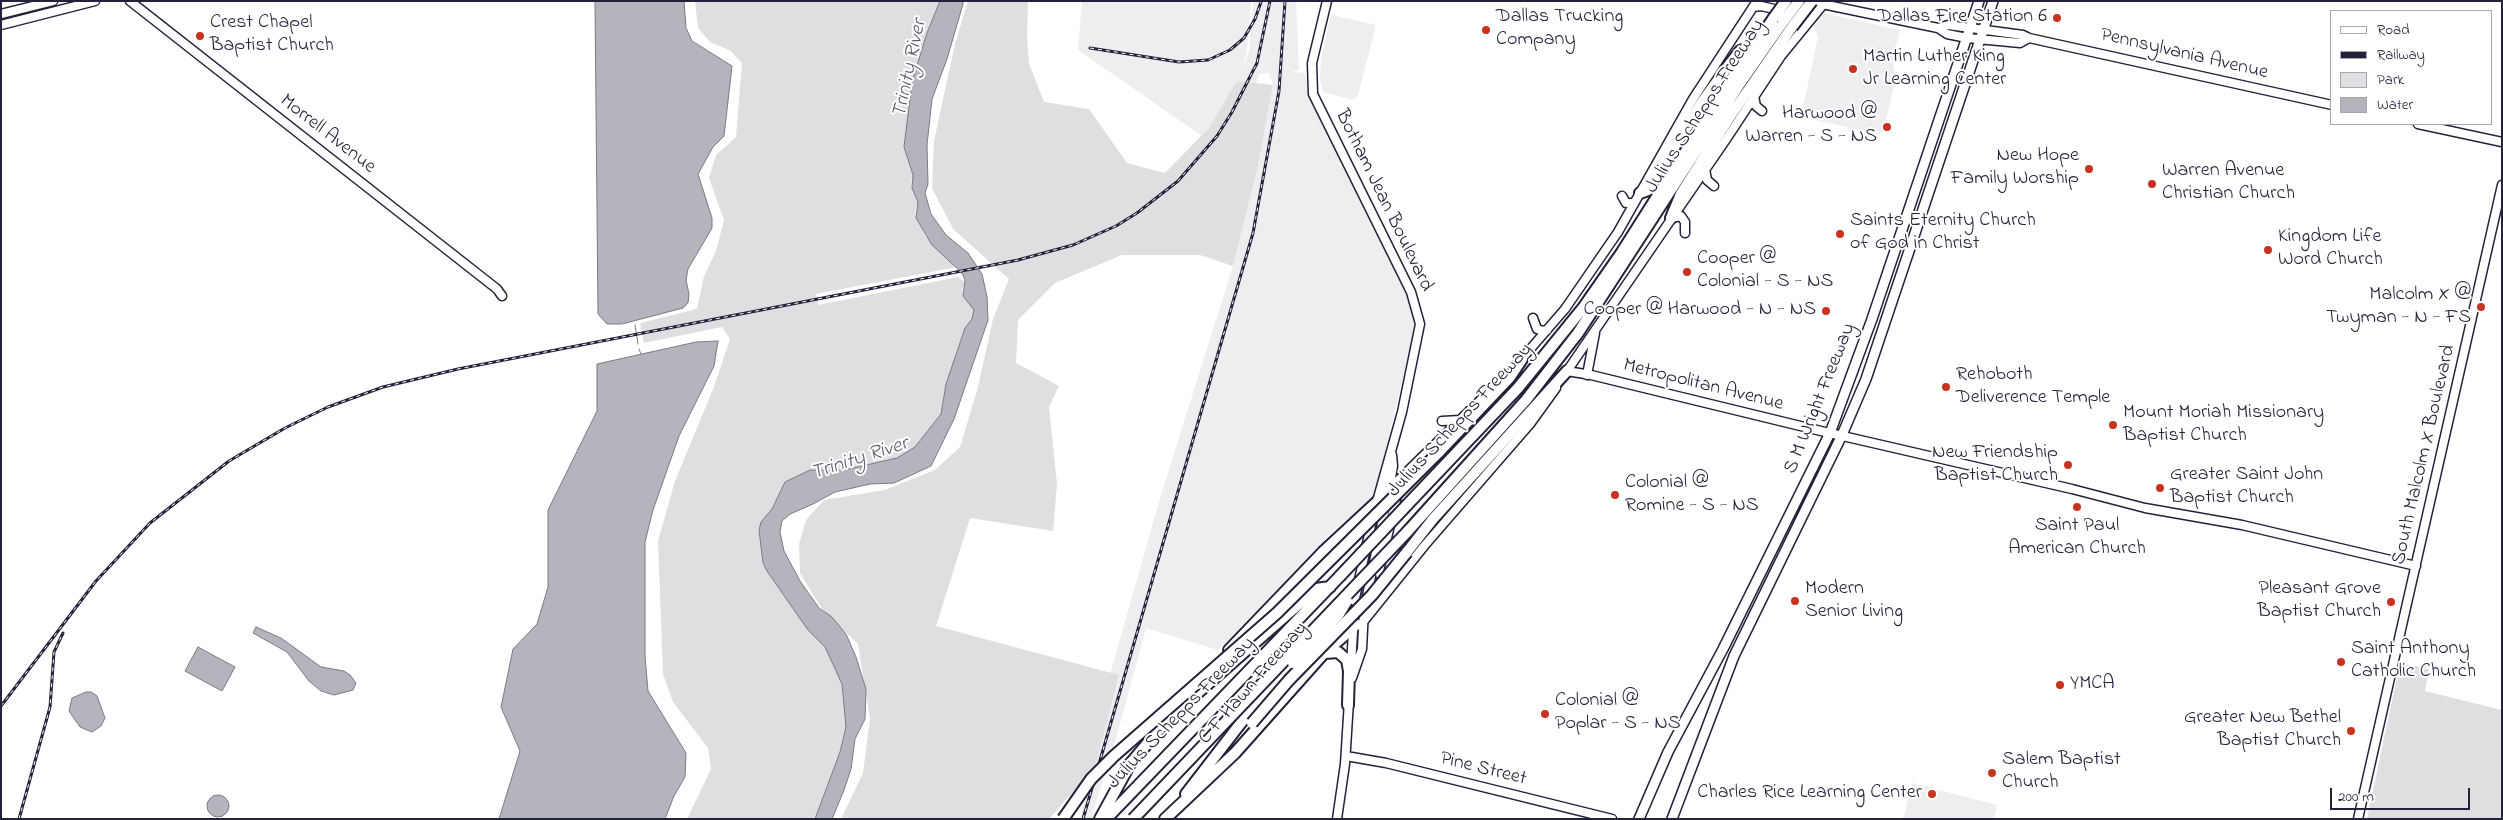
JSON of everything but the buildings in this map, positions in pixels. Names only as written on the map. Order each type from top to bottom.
[{"type":"highway","name":"Julius Schepps Freeway","points":[[1786,1],[1787,25]]},
{"type":"highway","name":"Julius Schepps Freeway","points":[[1133,819],[1408,531],[1508,420],[1578,333],[1625,264],[1744,78],[1787,25],[1799,1]]},
{"type":"highway","points":[[1671,218],[1682,194],[1787,25],[1810,1]]},
{"type":"highway","name":"Julius Schepps Freeway","points":[[1106,819],[1518,388],[1583,308],[1618,259],[1753,47],[1787,25]]},
{"type":"highway","points":[[1640,193],[1648,190],[1719,78],[1740,51],[1753,47]]},
{"type":"highway","points":[[1063,819],[1091,779],[1114,756],[1288,603],[1438,453],[1510,377],[1522,359]]},
{"type":"highway","points":[[1190,796],[1289,680],[1372,596],[1428,526],[1567,371]]},
{"type":"highway","points":[[1199,681],[1307,568],[1377,502]]},
{"type":"highway","name":"C F Hawn Freeway","points":[[1172,819],[1194,782],[1293,663],[1338,614],[1365,575]]},
{"type":"highway","name":"C F Hawn Freeway","points":[[1100,819],[1130,764],[1169,718],[1316,589],[1330,586]]},
{"type":"highway","points":[[1166,819],[1218,770],[1324,653],[1353,628]]},
{"type":"highway","points":[[1324,653],[1338,652],[1346,660],[1349,671],[1348,706]]},
{"type":"main road","name":"S M Wright Freeway","points":[[1639,819],[1668,752],[1723,649],[1830,433],[1872,319],[1979,1]]},
{"type":"main road","name":"S M Wright Freeway","points":[[1672,819],[1734,656],[1842,435],[1866,379],[1993,1]]},
{"type":"street","points":[[1,14],[53,1]]},
{"type":"street","points":[[1,25],[94,1]]},
{"type":"street","name":"Morrell Avenue","points":[[130,1],[497,289],[502,296]]},
{"type":"street","name":"Botham Jean Boulevard","points":[[1327,1],[1312,63],[1313,94],[1411,292],[1420,324],[1402,412],[1377,502],[1355,598],[1352,678]]},
{"type":"street","name":"Pennsylvania Avenue","points":[[1810,1],[1938,28],[1947,34],[1967,38],[2020,43],[2029,38]]},
{"type":"street","points":[[1754,3],[1793,13],[1800,20],[1787,25]]},
{"type":"street","name":"Julius Schepps Freeway","points":[[1377,502],[1522,359],[1547,330],[1618,232],[1693,99],[1754,3]]},
{"type":"street","name":"Julius Schepps Freeway","points":[[1353,628],[1363,622],[1485,474],[1530,424],[1594,333],[1781,56],[1787,25],[1825,3]]},
{"type":"street","name":"Pennsylvania Avenue","points":[[1938,28],[1948,26],[2023,35],[2029,38],[2330,105]]},
{"type":"street","points":[[1754,96],[1756,106],[1762,112]]},
{"type":"street","points":[[2423,125],[2502,142]]},
{"type":"street","points":[[1705,169],[1707,180],[1714,186]]},
{"type":"street","name":"South Malcolm X Boulevard","points":[[2358,819],[2502,185]]},
{"type":"street","points":[[1622,196],[1626,203],[1634,203]]},
{"type":"street","points":[[1671,218],[1681,216],[1685,222],[1685,233]]},
{"type":"street","points":[[1533,318],[1537,329],[1543,332],[1547,330]]},
{"type":"street","points":[[1587,375],[1594,333]]},
{"type":"street","name":"Metropolitan Avenue","points":[[1567,371],[2072,489],[2145,508],[2242,525],[2416,566]]},
{"type":"street","points":[[1337,819],[1346,756],[1348,706],[1352,678],[1361,654],[1364,610],[1393,466],[1391,452]]},
{"type":"street","points":[[1394,584],[1382,580],[1379,571],[1396,502],[1399,480]]},
{"type":"street","points":[[1355,598],[1364,610]]},
{"type":"street","points":[[1364,610],[1374,609]]},
{"type":"street","name":"Pine Street","points":[[1346,756],[1386,763],[1612,819]]},
{"type":"shaded area","points":[[1082,1],[1251,1],[1247,50],[1243,67],[1249,52],[1253,1],[1296,1],[1299,70],[1291,72],[1305,73],[1313,106],[1410,303],[1414,332],[1374,498],[1335,529],[1218,650],[1146,628],[1117,735],[1091,819],[1080,819],[1087,796],[1080,780],[1160,498],[1233,266],[1258,166],[1273,85],[1269,73],[1259,74],[1253,95],[1230,141],[1155,186],[1201,136],[1078,50]]},
{"type":"shaded area","name":"Martin Luther King Jr Learning Center","points":[[1824,13],[1900,30],[1893,58],[1895,81],[1884,130],[1879,134],[1801,117],[1818,37],[1813,24]]},
{"type":"shaded area","points":[[1331,15],[1376,25],[1358,96],[1353,100],[1323,92],[1320,80],[1321,58]]},
{"type":"shaded area","name":"Charles Rice Learning Center","points":[[1912,783],[1997,805],[1994,819],[1903,819]]},
{"type":"green space","points":[[695,1],[940,1],[927,33],[909,97],[913,175],[911,182],[918,202],[915,213],[925,235],[957,267],[816,294],[818,305],[958,277],[965,282],[962,290],[974,310],[972,319],[965,328],[946,384],[941,414],[915,447],[897,458],[844,470],[822,469],[785,482],[772,509],[761,522],[759,530],[763,563],[808,630],[825,647],[842,684],[846,727],[840,752],[815,819],[687,819],[711,769],[708,748],[673,702],[663,674],[658,541],[675,481],[714,387],[730,339],[722,327],[644,343],[640,323],[697,309],[704,276],[716,251],[724,220],[709,178],[716,155],[736,137],[742,63],[731,51],[710,42],[698,28]]},
{"type":"green space","points":[[968,1],[1028,1],[1027,38],[1029,64],[1044,102],[1089,109],[1127,163],[1165,173],[1209,128],[1237,81],[1273,85],[1258,166],[1233,266],[1200,255],[1122,255],[1055,283],[1018,320],[1016,363],[1059,386],[1049,407],[1057,484],[1053,531],[970,518],[936,626],[1119,675],[1095,767],[1049,819],[841,819],[863,773],[870,719],[858,644],[822,609],[800,573],[799,544],[806,520],[824,500],[885,490],[935,470],[960,447],[978,387],[993,319],[1009,279],[953,229],[932,188],[934,141],[955,44]]},
{"type":"green space","points":[[2400,663],[2429,669],[2425,691],[2502,710],[2502,819],[2367,819]]},
{"type":"water","points":[[595,1],[684,1],[686,28],[692,41],[732,66],[724,136],[713,147],[698,174],[712,218],[712,228],[688,269],[686,280],[689,294],[688,303],[683,308],[622,324],[607,324],[598,314]]},
{"type":"water","points":[[940,1],[963,1],[963,4],[947,59],[932,99],[927,145],[928,184],[925,193],[931,214],[946,235],[968,253],[982,274],[987,297],[988,320],[954,419],[931,466],[894,483],[870,484],[835,492],[790,514],[782,521],[780,532],[784,551],[800,581],[819,608],[832,617],[846,634],[856,657],[866,689],[865,719],[855,739],[851,769],[844,790],[832,819],[815,819],[840,752],[846,727],[842,684],[825,647],[808,630],[767,571],[763,563],[759,530],[761,522],[772,509],[785,482],[810,470],[844,470],[897,458],[915,447],[941,414],[946,384],[965,328],[972,319],[974,310],[963,296],[965,280],[962,273],[932,245],[916,218],[918,202],[912,188],[913,175],[904,147],[912,82],[927,33]]},
{"type":"water","points":[[718,341],[714,366],[679,436],[653,510],[645,542],[645,656],[648,691],[686,753],[685,777],[674,796],[665,819],[499,819],[520,751],[501,707],[513,649],[537,624],[548,587],[548,510],[597,411],[597,364],[696,342]]},
{"type":"water","points":[[256,627],[281,638],[321,667],[344,671],[356,683],[353,690],[334,695],[321,691],[309,681],[287,652],[253,633]]},
{"type":"water","points":[[198,647],[235,667],[222,691],[185,671]]},
{"type":"water","points":[[86,692],[91,692],[97,696],[105,718],[101,726],[92,732],[80,727],[69,711],[72,698]]},
{"type":"water","points":[[218,795],[226,798],[229,806],[226,814],[218,817],[210,814],[207,806],[210,798]]},
{"type":"waterway","points":[[635,325],[638,344]]},
{"type":"waterway","points":[[639,349],[641,354]]},
{"type":"railway","points":[[1,706],[96,581],[150,523],[229,461],[285,428],[328,407],[383,387],[458,369],[1018,260],[1073,245],[1116,226],[1137,213],[1178,181],[1217,136],[1232,112],[1257,63],[1270,1]]},
{"type":"railway","points":[[1083,819],[1253,233],[1279,91],[1285,1]]},
{"type":"railway","points":[[1090,48],[1179,62],[1208,60],[1230,50],[1244,38],[1255,19],[1261,2]]},
{"type":"railway","points":[[19,819],[50,707],[54,652],[63,633]]},
{"type":"place","name":"Dallas Fire Station 6","points":[[2057,18]]},
{"type":"place","name":"Dallas Trucking Company","points":[[1486,30]]},
{"type":"place","name":"Crest Chapel Baptist Church","points":[[200,36]]},
{"type":"place","name":"Martin Luther King Jr Learning Center","points":[[1853,69]]},
{"type":"place","name":"Harwood @ Warren - S - NS","points":[[1887,127]]},
{"type":"place","name":"New Hope Family Worship","points":[[2089,169]]},
{"type":"place","name":"Warren Avenue Christian Church","points":[[2152,184]]},
{"type":"place","name":"Saints Eternity Church of God in Christ","points":[[1840,234]]},
{"type":"place","name":"Kingdom Life Word Church","points":[[2268,250]]},
{"type":"place","name":"Cooper @ Colonial - S - NS","points":[[1687,272]]},
{"type":"place","name":"Malcolm X @ Twyman - N - FS","points":[[2481,307]]},
{"type":"place","name":"Cooper @ Harwood - N - NS","points":[[1826,311]]},
{"type":"place","name":"Rehoboth Deliverence Temple","points":[[1946,387]]},
{"type":"place","name":"Mount Moriah Missionary Baptist Church","points":[[2113,425]]},
{"type":"place","name":"New Friendship Baptist Church","points":[[2068,465]]},
{"type":"place","name":"Greater Saint John Baptist Church","points":[[2160,488]]},
{"type":"place","name":"Colonial @ Romine - S - NS","points":[[1615,495]]},
{"type":"place","name":"Saint Paul American Church","points":[[2077,507]]},
{"type":"place","name":"Modern Senior Living","points":[[1795,601]]},
{"type":"place","name":"Pleasant Grove Baptist Church","points":[[2391,602]]},
{"type":"place","name":"Saint Anthony Catholic Church","points":[[2341,662]]},
{"type":"place","name":"YMCA","points":[[2060,685]]},
{"type":"place","name":"Colonial @ Poplar - S - NS","points":[[1545,714]]},
{"type":"place","name":"Greater New Bethel Baptist Church","points":[[2351,731]]},
{"type":"place","name":"Salem Baptist Church","points":[[1992,773]]},
{"type":"place","name":"Charles Rice Learning Center","points":[[1932,794]]},
{"type":"water label","name":"Trinity River","points":[[911,69]]},
{"type":"water label","name":"Trinity River","points":[[860,460]]}]
